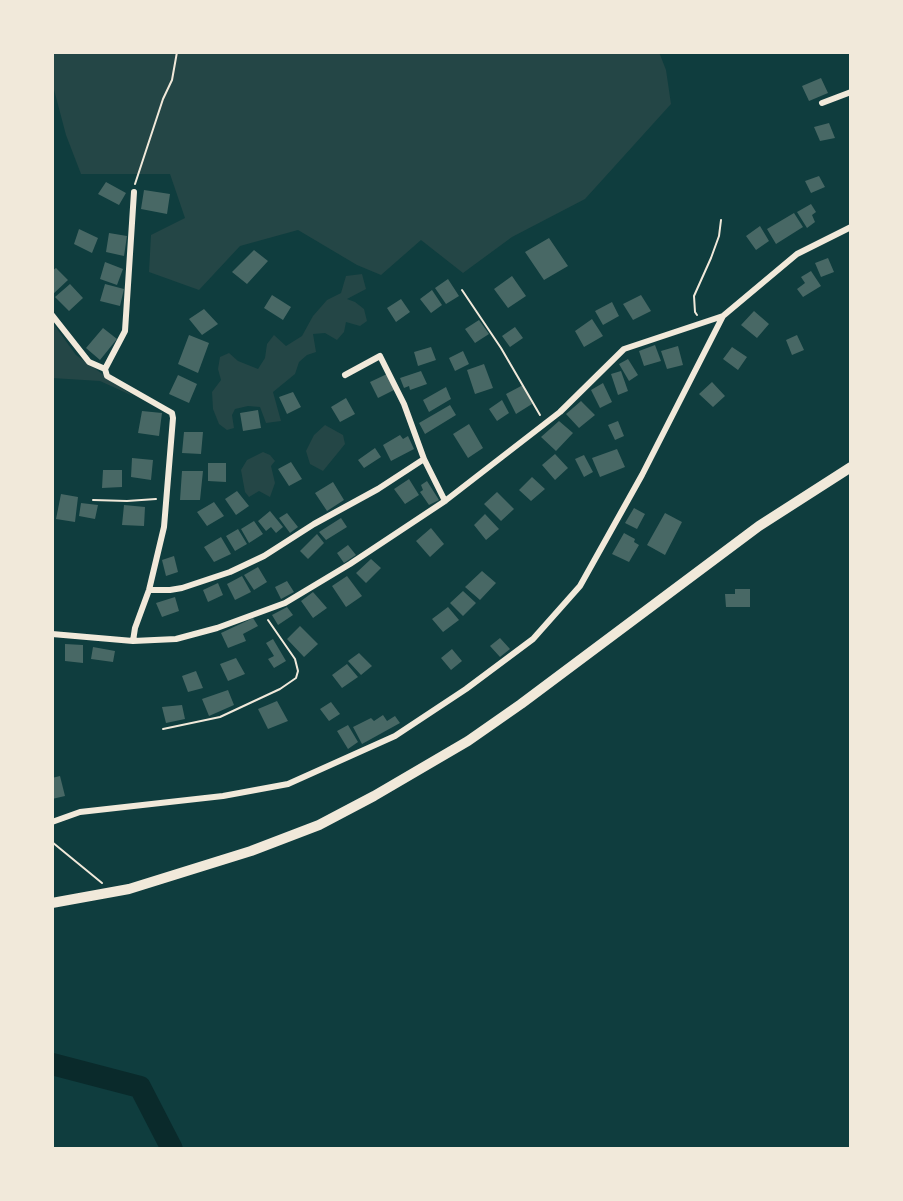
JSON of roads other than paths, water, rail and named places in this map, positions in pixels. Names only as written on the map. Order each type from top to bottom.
[{"type":"main road","points":[[52,903],[112,893],[192,871],[319,825],[386,789],[468,741],[759,526],[851,467]]},
{"type":"street","points":[[822,103],[851,92]]},
{"type":"street","points":[[133,641],[164,527],[173,418],[172,413],[107,376],[105,369],[125,331],[134,192]]},
{"type":"street","points":[[52,634],[133,641],[176,639],[217,628],[285,603],[445,501],[560,412],[624,349],[723,316],[797,254],[851,227]]},
{"type":"street","points":[[52,315],[89,362],[105,369]]},
{"type":"street","points":[[52,821],[80,812],[223,796],[288,784],[395,736],[533,639],[580,586],[642,475],[723,316]]},
{"type":"street","points":[[345,375],[380,356],[445,501]]},
{"type":"street","points":[[149,590],[182,588],[230,572],[264,556],[424,459]]},
{"type":"waterway","points":[[52,1064],[140,1087],[172,1149]]}]
